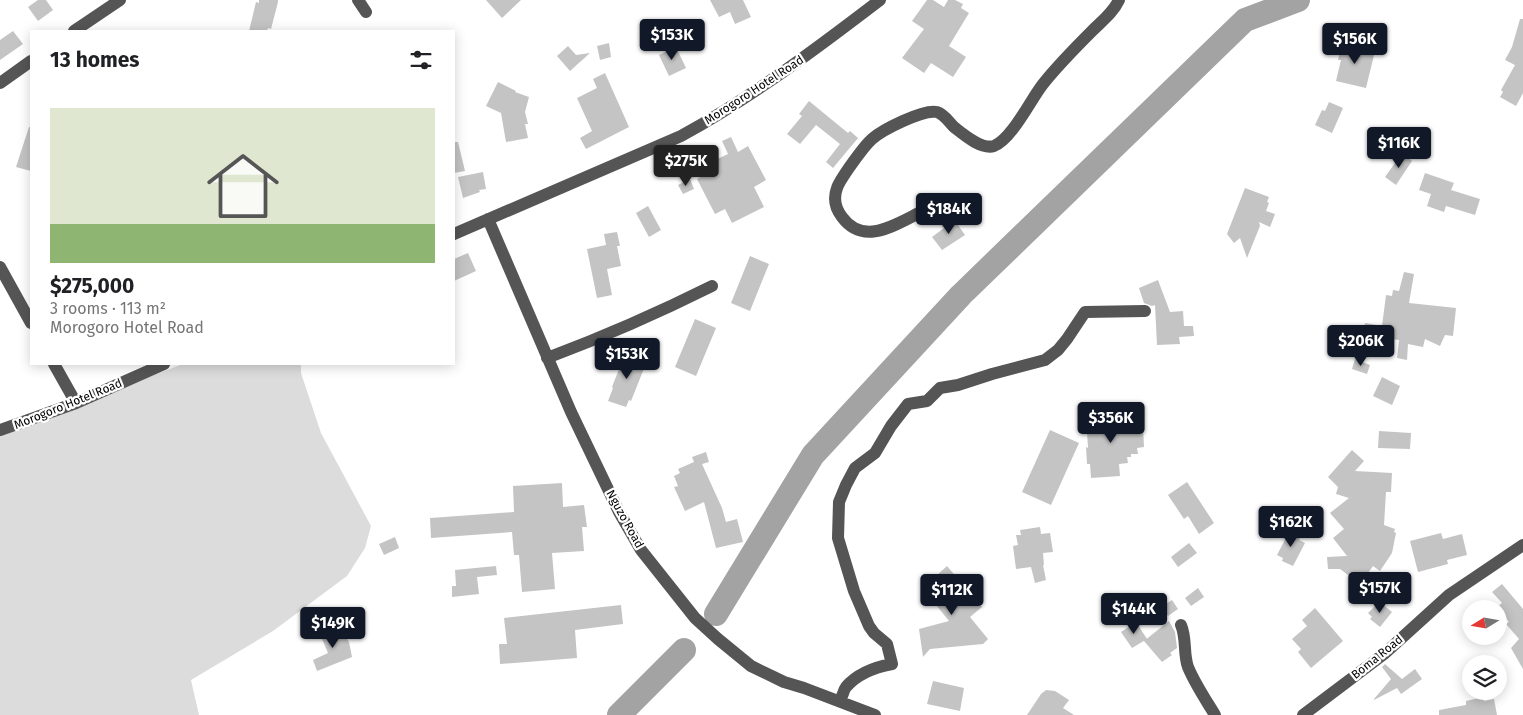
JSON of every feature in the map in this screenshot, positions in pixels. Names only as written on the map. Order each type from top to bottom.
[{"type":"street","points":[[75,30],[120,0]]},
{"type":"street","points":[[358,0],[366,12]]},
{"type":"street","name":"Morogoro Hotel Road","points":[[455,234],[682,136],[716,117],[776,78],[880,0]]},
{"type":"street","points":[[923,211],[876,231],[863,232],[850,226],[842,216],[835,203],[835,194],[845,174],[871,139],[890,127],[915,116],[931,112],[940,113],[969,138],[986,146],[995,146],[1014,127],[1051,74],[1089,33],[1116,8],[1119,0]]},
{"type":"street","points":[[0,82],[30,62]]},
{"type":"street","name":"Nguzo Road","points":[[488,219],[571,412],[628,530],[641,550],[695,618],[751,666],[768,676],[875,715]]},
{"type":"street","points":[[0,267],[30,321]]},
{"type":"street","points":[[547,358],[663,311],[712,286]]},
{"type":"street","points":[[839,701],[845,688],[857,677],[875,668],[892,664],[887,644],[869,626],[854,591],[838,538],[840,502],[856,468],[874,453],[908,404],[927,401],[940,388],[958,385],[1045,360],[1067,340],[1085,312],[1144,310]]},
{"type":"street","points":[[55,365],[76,403]]},
{"type":"street","name":"Morogoro Hotel Road","points":[[0,430],[76,403],[162,365]]},
{"type":"street","name":"Boma Road","points":[[1303,715],[1384,654],[1449,595],[1523,545]]},
{"type":"street","points":[[1181,625],[1185,633],[1186,643],[1184,648],[1188,666],[1215,715]]},
{"type":"shaded area","points":[[180,365],[301,365],[301,373],[321,433],[371,526],[365,548],[347,576],[273,631],[191,680],[199,715],[0,715],[0,433]]},
{"type":"building","points":[[38,0],[46,0],[53,10],[38,21],[28,7]]},
{"type":"building","points":[[259,0],[278,0],[271,29],[249,30],[256,2],[259,3]]},
{"type":"building","points":[[486,0],[521,0],[502,18]]},
{"type":"building","points":[[710,0],[743,0],[751,17],[735,24],[730,12],[719,17]]},
{"type":"building","points":[[927,0],[933,0],[944,7],[948,0],[955,0],[963,4],[961,8],[969,13],[949,46],[966,57],[953,77],[931,63],[924,73],[902,58],[924,29],[912,21]]},
{"type":"building","points":[[1520,19],[1523,19],[1523,93],[1516,106],[1500,97],[1503,92],[1501,90],[1515,65],[1505,60],[1512,47]]},
{"type":"building","points":[[13,31],[23,44],[0,60],[0,40]]},
{"type":"building","points":[[609,43],[611,57],[600,60],[597,46]]},
{"type":"building","points":[[1342,43],[1375,51],[1366,88],[1336,81],[1341,60],[1338,60]]},
{"type":"building","points":[[568,46],[576,55],[590,53],[570,71],[557,56]]},
{"type":"building","points":[[676,47],[686,68],[669,76],[659,55]]},
{"type":"building","points":[[605,73],[629,127],[586,149],[580,138],[592,131],[577,98],[597,88],[593,79]]},
{"type":"building","points":[[498,82],[515,92],[529,97],[525,112],[528,124],[525,124],[528,138],[506,142],[501,113],[486,106]]},
{"type":"building","points":[[809,101],[848,133],[850,131],[858,138],[833,168],[826,162],[840,144],[816,125],[800,144],[787,134],[802,116],[799,114]]},
{"type":"building","points":[[1329,102],[1343,108],[1332,133],[1315,125],[1322,110],[1325,111]]},
{"type":"building","points":[[29,127],[30,127],[30,171],[16,167]]},
{"type":"building","points":[[731,137],[738,152],[748,146],[766,180],[754,187],[764,207],[732,223],[725,209],[715,214],[697,179],[717,168],[713,161],[728,154],[722,141]]},
{"type":"building","points":[[455,142],[458,142],[465,171],[455,173]]},
{"type":"building","points":[[1402,153],[1412,161],[1396,185],[1385,177]]},
{"type":"building","points":[[483,172],[486,189],[479,190],[480,192],[463,198],[458,177]]},
{"type":"building","points":[[1425,173],[1454,183],[1451,190],[1480,199],[1475,215],[1446,206],[1444,212],[1427,206],[1431,194],[1419,190]]},
{"type":"building","points":[[690,179],[694,189],[683,194],[678,185]]},
{"type":"building","points":[[1245,188],[1269,197],[1266,211],[1275,214],[1270,227],[1259,222],[1260,226],[1247,258],[1240,238],[1234,243],[1227,234]]},
{"type":"building","points":[[648,206],[661,230],[649,237],[636,213]]},
{"type":"building","points":[[953,218],[965,235],[942,250],[932,237]]},
{"type":"building","points":[[617,232],[620,246],[617,246],[621,266],[607,269],[612,295],[597,298],[587,249],[606,245],[604,234]]},
{"type":"building","points":[[468,253],[476,271],[455,281],[455,259]]},
{"type":"building","points":[[750,256],[769,264],[750,311],[731,303]]},
{"type":"building","points":[[1404,272],[1414,274],[1409,303],[1456,308],[1453,336],[1445,335],[1440,346],[1425,339],[1423,347],[1408,344],[1407,360],[1397,358],[1399,340],[1376,337],[1375,344],[1363,342],[1365,323],[1382,326],[1386,295],[1392,296],[1393,290],[1399,291]]},
{"type":"building","points":[[1158,280],[1170,312],[1183,311],[1184,326],[1193,326],[1194,336],[1179,337],[1180,344],[1157,345],[1155,305],[1152,306],[1144,303],[1139,288]]},
{"type":"building","points":[[695,319],[716,328],[696,376],[675,367]]},
{"type":"building","points":[[627,353],[647,361],[631,401],[629,400],[626,407],[608,401],[623,359],[625,360]]},
{"type":"building","points":[[1355,359],[1370,365],[1367,374],[1352,369]]},
{"type":"building","points":[[1382,377],[1400,386],[1392,405],[1373,396]]},
{"type":"building","points":[[1120,412],[1121,422],[1127,422],[1127,427],[1143,426],[1144,447],[1137,448],[1138,454],[1131,454],[1131,457],[1127,457],[1128,463],[1119,464],[1120,476],[1091,478],[1090,464],[1087,464],[1086,447],[1088,448],[1087,432],[1090,432],[1088,415]]},
{"type":"building","points":[[1050,430],[1079,443],[1051,505],[1022,492]]},
{"type":"building","points":[[1379,431],[1411,433],[1410,449],[1378,448]]},
{"type":"building","points":[[1352,450],[1364,461],[1355,471],[1392,473],[1391,492],[1386,492],[1384,525],[1395,529],[1394,532],[1396,533],[1392,553],[1380,571],[1373,566],[1360,584],[1340,569],[1328,569],[1327,557],[1347,556],[1333,538],[1344,529],[1330,513],[1349,498],[1336,494],[1338,487],[1328,477]]},
{"type":"building","points":[[706,452],[709,462],[702,464],[722,508],[726,522],[737,519],[743,542],[716,548],[704,502],[685,511],[674,487],[678,486],[674,476],[680,473],[678,469],[694,462],[692,457]]},
{"type":"building","points":[[1187,482],[1214,523],[1199,534],[1188,516],[1184,519],[1168,495]]},
{"type":"building","points":[[562,483],[563,507],[584,505],[587,527],[582,527],[584,551],[552,553],[555,589],[522,592],[519,555],[514,555],[512,532],[431,538],[430,518],[514,512],[513,486]]},
{"type":"building","points":[[1040,527],[1041,534],[1050,533],[1053,552],[1043,553],[1046,580],[1035,583],[1031,567],[1016,569],[1013,546],[1018,545],[1016,535],[1021,535],[1020,530]]},
{"type":"building","points":[[1290,530],[1301,536],[1299,540],[1305,543],[1293,566],[1282,561],[1283,558],[1277,555]]},
{"type":"building","points":[[1441,533],[1443,539],[1462,534],[1467,555],[1447,560],[1448,564],[1418,572],[1410,541]]},
{"type":"building","points":[[395,537],[399,548],[384,555],[379,544]]},
{"type":"building","points":[[1189,543],[1197,553],[1178,567],[1171,557]]},
{"type":"building","points":[[496,566],[497,575],[477,577],[479,594],[452,597],[452,586],[456,586],[455,570]]},
{"type":"building","points":[[947,566],[982,607],[970,617],[988,639],[983,644],[930,649],[923,657],[919,629],[949,621],[928,595],[931,592],[928,588],[938,578],[936,576]]},
{"type":"building","points":[[1502,584],[1523,609],[1523,669],[1511,648],[1519,639],[1508,626],[1508,600],[1499,600],[1492,592]]},
{"type":"building","points":[[1198,588],[1204,597],[1191,606],[1185,598]]},
{"type":"building","points":[[1172,600],[1178,609],[1168,616],[1161,607]]},
{"type":"building","points":[[1381,603],[1392,612],[1380,627],[1370,619],[1372,617],[1368,613]]},
{"type":"building","points":[[621,605],[623,624],[575,630],[577,658],[500,664],[499,644],[507,644],[504,618]]},
{"type":"building","points":[[1315,608],[1343,641],[1311,668],[1298,652],[1301,649],[1292,639],[1307,626],[1302,620]]},
{"type":"building","points":[[1169,621],[1175,632],[1177,648],[1170,653],[1172,655],[1162,662],[1144,641]]},
{"type":"building","points":[[1136,622],[1147,639],[1132,648],[1121,632]]},
{"type":"building","points":[[334,626],[338,635],[343,633],[349,642],[352,657],[317,671],[313,660],[328,653],[319,632]]},
{"type":"building","points":[[1385,664],[1402,679],[1415,669],[1422,679],[1401,694],[1397,688],[1374,700],[1391,679],[1382,667]]},
{"type":"building","points":[[933,681],[964,688],[960,711],[927,704]]},
{"type":"building","points":[[1046,690],[1055,691],[1069,700],[1063,708],[1074,715],[1027,715],[1041,694]]},
{"type":"building","points":[[1494,700],[1497,715],[1439,715],[1439,710],[1466,705],[1466,701]]},
{"type":"waterway","points":[[716,614],[813,455],[961,295],[1245,20],[1298,0]]},
{"type":"waterway","points":[[619,715],[684,650]]}]
